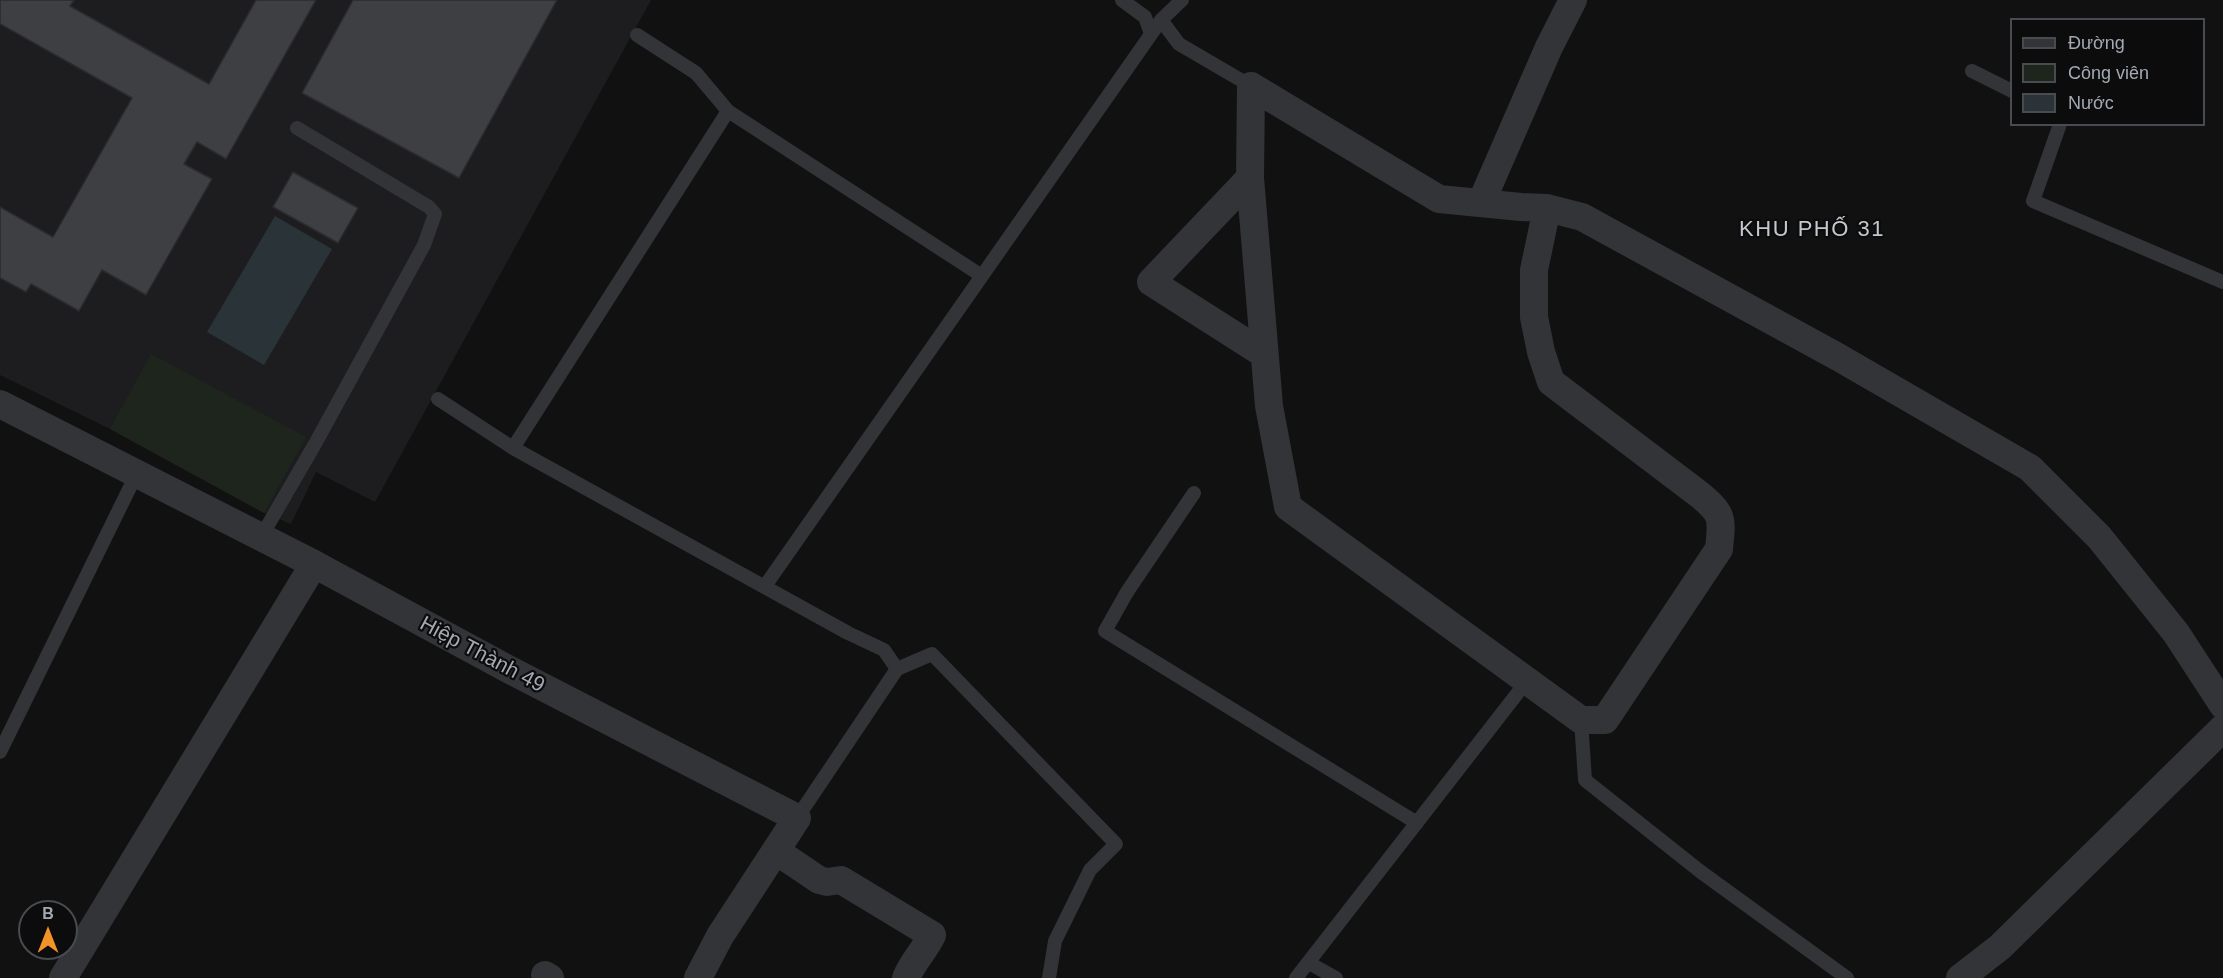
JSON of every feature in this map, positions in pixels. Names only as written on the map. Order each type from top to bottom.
[{"type":"street","points":[[1481,203],[1549,47],[1574,0]]},
{"type":"street","points":[[1251,86],[1439,199],[1547,208],[1582,217],[1839,357],[2030,468],[2099,537],[2176,633],[2223,705]]},
{"type":"street","points":[[1251,86],[1250,178],[1264,354],[1269,406],[1288,507],[1581,720],[1605,720],[1719,549],[1721,525],[1716,509],[1700,495],[1551,382],[1541,352],[1534,317],[1534,270],[1547,208]]},
{"type":"street","points":[[1250,178],[1151,282],[1264,354]]},
{"type":"street","name":"Hiệp Thành 49","points":[[0,404],[314,564],[508,669],[797,818]]},
{"type":"street","points":[[63,978],[314,564]]},
{"type":"street","points":[[1960,978],[2000,947],[2223,728]]},
{"type":"street","points":[[698,978],[720,936],[797,818]]},
{"type":"street","points":[[776,851],[819,880],[828,882],[841,880],[932,934],[926,948],[919,953],[906,978]]},
{"type":"lane","points":[[1122,0],[1145,17],[1151,34]]},
{"type":"lane","points":[[765,586],[1151,34],[1161,20],[1182,0]]},
{"type":"lane","points":[[1161,20],[1179,44],[1251,86]]},
{"type":"lane","points":[[637,35],[696,73],[728,111],[981,276]]},
{"type":"lane","points":[[1972,71],[2010,90]]},
{"type":"lane","points":[[513,448],[728,111]]},
{"type":"lane","points":[[2059,126],[2032,201],[2223,282]]},
{"type":"lane","points":[[261,537],[315,444],[424,244],[435,214],[421,202],[297,128]]},
{"type":"lane","points":[[438,399],[513,448],[848,633],[884,650],[897,669]]},
{"type":"lane","points":[[0,752],[136,475]]},
{"type":"lane","points":[[1194,493],[1126,592],[1105,631],[1417,823]]},
{"type":"lane","points":[[797,818],[897,669],[932,654],[1116,844],[1090,870],[1055,941],[1049,978]]},
{"type":"lane","points":[[1296,978],[1527,681]]},
{"type":"lane","points":[[1581,720],[1585,780],[1701,872],[1847,978]]},
{"type":"lane","points":[[1309,963],[1336,978]]},
{"type":"shaded area","points":[[0,0],[651,0],[375,502],[316,472],[291,524],[264,513],[110,429],[0,375]]},
{"type":"green space","points":[[151,354],[306,437],[264,513],[110,429]]},
{"type":"water","points":[[275,216],[332,249],[264,365],[207,332]]},
{"type":"building","points":[[0,0],[74,0],[70,6],[209,84],[256,0],[316,0],[226,159],[197,142],[184,164],[212,179],[146,295],[102,270],[79,311],[31,284],[26,292],[0,278],[0,207],[53,237],[132,98],[0,24]]},
{"type":"building","points":[[353,0],[557,0],[459,178],[302,93]]},
{"type":"building","points":[[293,172],[358,208],[338,243],[273,207]]},
{"type":"district","name":"KHU PHỐ 31","points":[[1812,230]]}]
